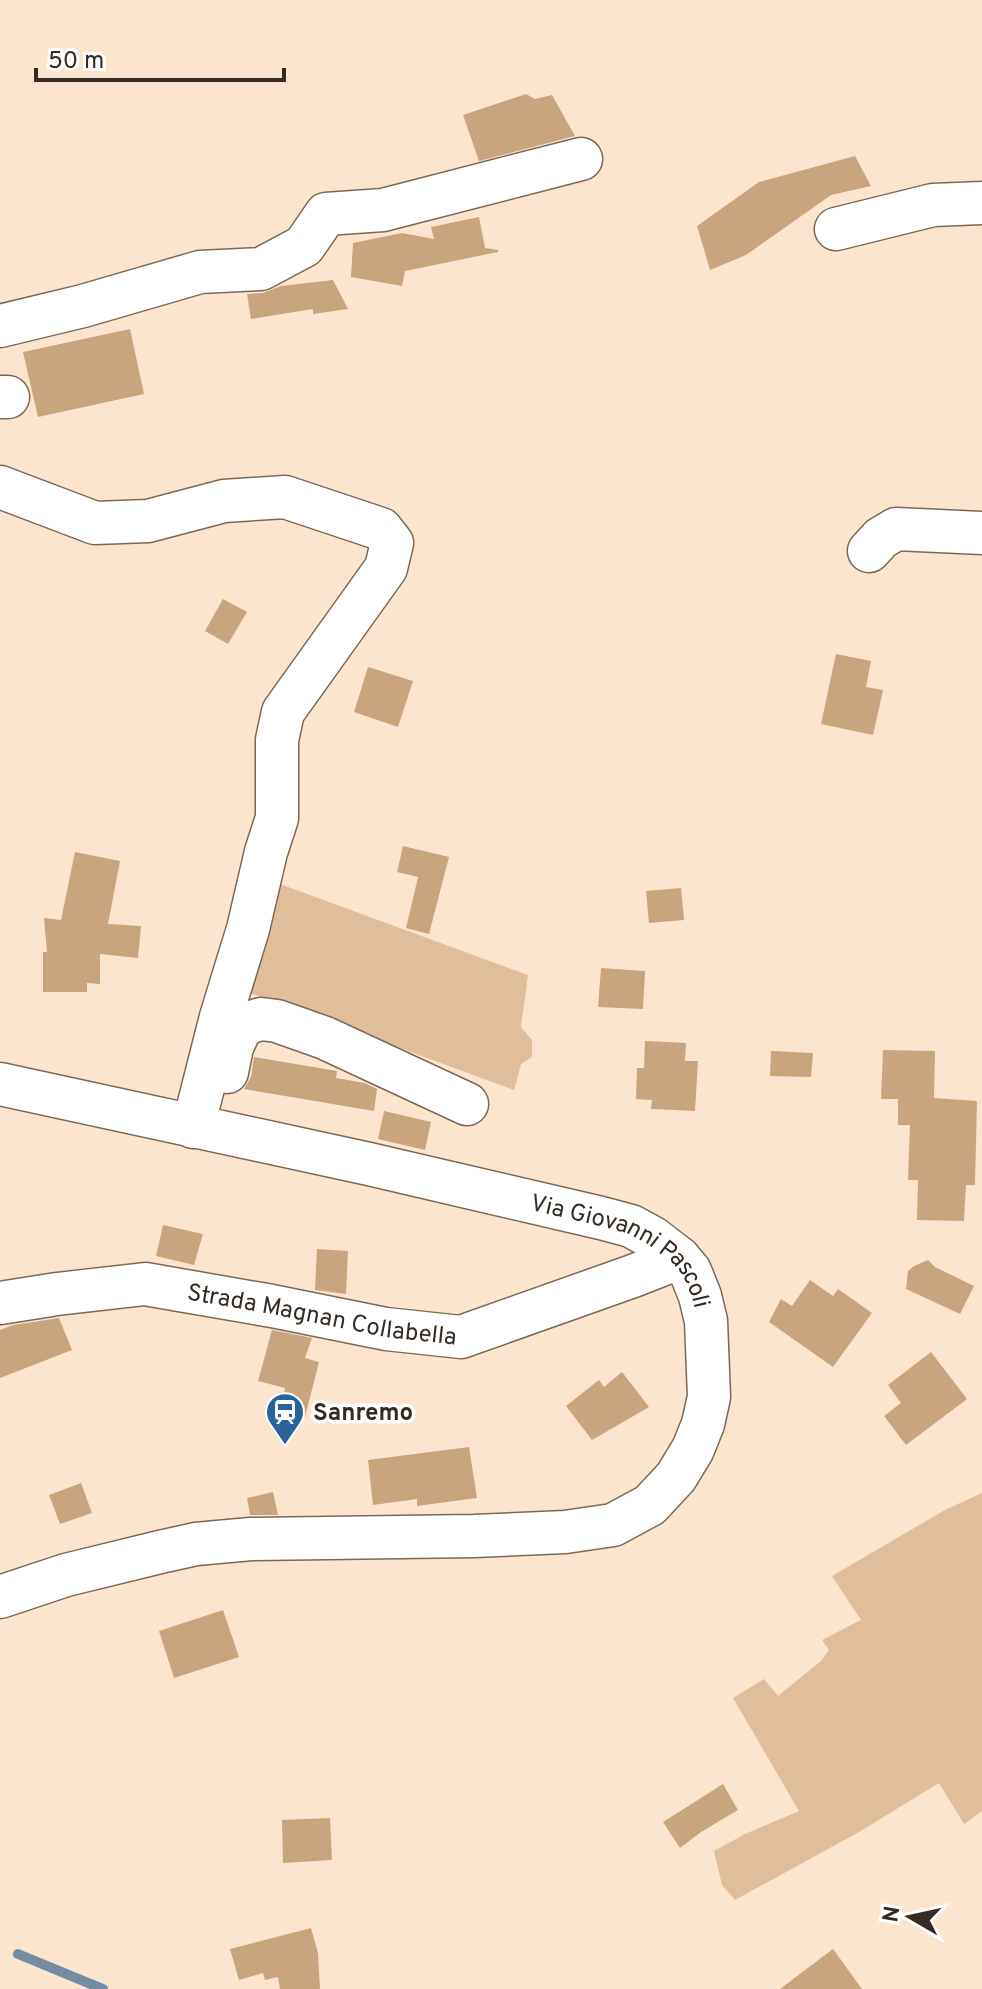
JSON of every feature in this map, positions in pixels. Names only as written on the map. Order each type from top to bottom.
[{"type":"street","points":[[0,326],[200,272],[261,269],[304,246],[326,214],[383,210],[581,159]]},
{"type":"street","points":[[836,229],[933,205],[982,203]]},
{"type":"street","points":[[0,487],[95,523],[148,521],[224,501],[285,497],[381,529],[392,543],[386,568],[283,712],[277,740],[277,818],[221,1017],[207,1130]]},
{"type":"street","points":[[869,551],[881,538],[896,529],[982,533]]},
{"type":"street","points":[[207,1130],[223,1094],[235,1037],[241,1027],[261,1019],[277,1021],[325,1038],[467,1104]]},
{"type":"street","name":"Via Giovanni Pascoli","points":[[0,1084],[369,1164],[631,1226],[653,1238],[690,1271],[706,1321],[709,1397],[693,1449],[676,1477],[650,1505],[613,1525],[565,1532],[251,1539],[196,1544],[66,1575],[0,1597]]},
{"type":"street","name":"Strada Magnan Collabella","points":[[0,1303],[145,1284],[386,1329],[461,1337],[679,1258]]},
{"type":"shaded area","points":[[280,884],[528,975],[521,1027],[532,1040],[532,1057],[521,1064],[514,1090],[239,989]]},
{"type":"shaded area","points":[[982,1493],[982,1811],[964,1824],[939,1783],[859,1832],[735,1900],[722,1885],[714,1851],[799,1811],[733,1698],[764,1679],[778,1696],[821,1661],[829,1650],[822,1640],[861,1620],[832,1576],[945,1510]]},
{"type":"building","points":[[526,94],[535,99],[552,95],[575,136],[479,161],[463,115]]},
{"type":"building","points":[[855,156],[871,186],[831,195],[746,255],[710,270],[697,226],[759,182]]},
{"type":"building","points":[[479,217],[485,248],[498,252],[405,271],[402,286],[351,277],[353,243],[402,233],[434,239],[431,227]]},
{"type":"building","points":[[333,280],[348,309],[313,314],[313,309],[251,319],[247,294],[263,293],[281,286]]},
{"type":"building","points":[[130,329],[144,394],[38,417],[23,352]]},
{"type":"building","points":[[223,599],[247,612],[228,644],[205,631]]},
{"type":"building","points":[[836,654],[871,661],[866,687],[883,690],[873,735],[821,724]]},
{"type":"building","points":[[368,667],[413,681],[398,727],[354,712]]},
{"type":"building","points":[[403,846],[449,857],[429,934],[406,928],[418,877],[397,872]]},
{"type":"building","points":[[75,852],[120,861],[108,924],[141,926],[138,958],[100,954],[100,984],[87,983],[87,992],[43,992],[43,952],[47,952],[44,918],[61,920]]},
{"type":"building","points":[[681,888],[684,920],[649,923],[646,891]]},
{"type":"building","points":[[601,968],[645,971],[643,1009],[598,1007]]},
{"type":"building","points":[[645,1041],[686,1043],[685,1061],[698,1061],[695,1111],[651,1109],[652,1100],[636,1099],[637,1068],[644,1068]]},
{"type":"building","points":[[883,1050],[935,1051],[934,1098],[977,1101],[975,1185],[966,1185],[964,1221],[917,1220],[918,1180],[908,1180],[910,1125],[898,1125],[898,1099],[881,1099]]},
{"type":"building","points":[[771,1051],[813,1053],[811,1077],[770,1076]]},
{"type":"building","points":[[254,1057],[337,1071],[336,1078],[365,1083],[377,1089],[374,1111],[244,1089],[251,1077]]},
{"type":"building","points":[[384,1111],[431,1122],[425,1150],[378,1139]]},
{"type":"building","points":[[163,1225],[203,1234],[194,1265],[156,1256]]},
{"type":"building","points":[[317,1249],[348,1251],[346,1294],[315,1290]]},
{"type":"building","points":[[928,1260],[935,1267],[974,1286],[960,1314],[906,1289],[908,1271]]},
{"type":"building","points":[[810,1280],[833,1296],[838,1289],[872,1313],[833,1367],[769,1322],[781,1299],[792,1306]]},
{"type":"building","points":[[59,1318],[72,1350],[0,1378],[0,1330]]},
{"type":"building","points":[[272,1330],[312,1338],[305,1358],[319,1362],[305,1417],[279,1412],[285,1388],[258,1381]]},
{"type":"building","points":[[931,1352],[967,1399],[906,1445],[884,1416],[901,1403],[888,1385]]},
{"type":"building","points":[[622,1372],[649,1407],[592,1440],[566,1406],[599,1380],[604,1387]]},
{"type":"building","points":[[469,1447],[477,1498],[417,1506],[417,1499],[373,1505],[368,1460]]},
{"type":"building","points":[[81,1483],[92,1513],[60,1524],[49,1495]]},
{"type":"building","points":[[273,1492],[278,1515],[250,1515],[247,1498]]},
{"type":"building","points":[[223,1610],[239,1657],[174,1678],[159,1631]]},
{"type":"building","points":[[723,1784],[738,1810],[680,1848],[663,1822]]},
{"type":"building","points":[[330,1818],[332,1860],[283,1863],[282,1820]]},
{"type":"building","points":[[311,1928],[318,1953],[320,1989],[280,1989],[278,1977],[265,1980],[263,1973],[239,1980],[230,1949]]},
{"type":"building","points":[[833,1949],[862,1989],[780,1989]]},
{"type":"waterway","points":[[18,1954],[103,1989]]},
{"type":"place","name":"Sanremo","points":[[285,1446]]}]
